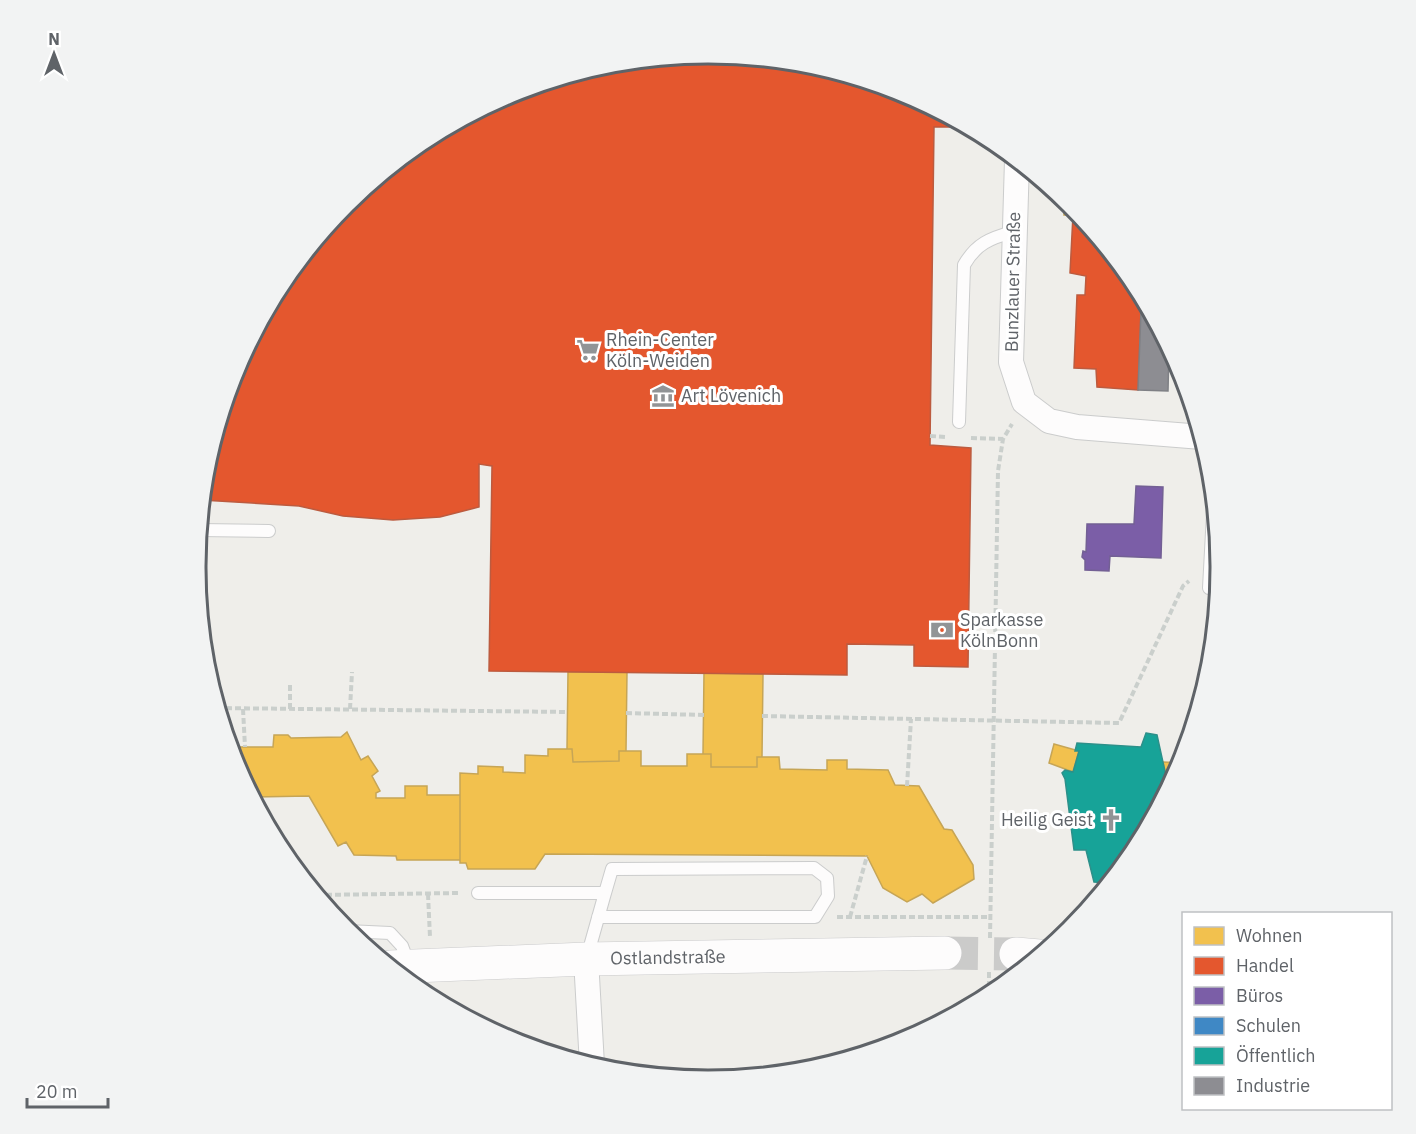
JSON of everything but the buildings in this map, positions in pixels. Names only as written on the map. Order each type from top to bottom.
[{"type":"street","name":"Bunzlauer Straße","points":[[1016,170],[1011,362],[1024,402]]},
{"type":"street","points":[[1024,402],[1049,421],[1077,427],[1193,436]]},
{"type":"street","name":"Ostlandstraße","points":[[410,966],[586,959],[945,953]]},
{"type":"street","points":[[586,959],[591,1055]]},
{"type":"lane","points":[[959,422],[964,265],[972,251],[988,239],[1013,232]]},
{"type":"lane","points":[[207,530],[269,531]]},
{"type":"lane","points":[[1209,588],[1210,565]]},
{"type":"lane","points":[[586,959],[605,892],[612,869],[814,868],[827,878],[828,896],[815,917],[598,917]]},
{"type":"lane","points":[[478,893],[605,892]]},
{"type":"lane","points":[[363,932],[390,933],[402,946],[410,966]]},
{"type":"path","points":[[998,978],[1009,953],[990,917],[998,471],[1003,440],[1024,402]]},
{"type":"path","points":[[762,716],[1119,723],[1183,586],[1210,563]]},
{"type":"path","points":[[350,708],[352,672]]},
{"type":"path","points":[[290,682],[290,708]]},
{"type":"path","points":[[226,708],[567,712]]},
{"type":"path","points":[[243,709],[245,747]]},
{"type":"path","points":[[626,714],[704,715]]},
{"type":"path","points":[[907,786],[911,719]]},
{"type":"path","points":[[850,917],[867,856]]},
{"type":"path","points":[[410,966],[428,893]]},
{"type":"path","points":[[327,895],[478,893]]},
{"type":"path","points":[[815,917],[990,917]]},
{"type":"tunnel","points":[[945,953],[1016,954]]},
{"type":"place","name":"Rhein-Center Köln-Weiden","points":[[588,350]]},
{"type":"place","name":"Art Lövenich","points":[[663,396]]},
{"type":"place","name":"Sparkasse KölnBonn","points":[[942,630]]},
{"type":"place","name":"Heilig Geist","points":[[1111,820]]}]
